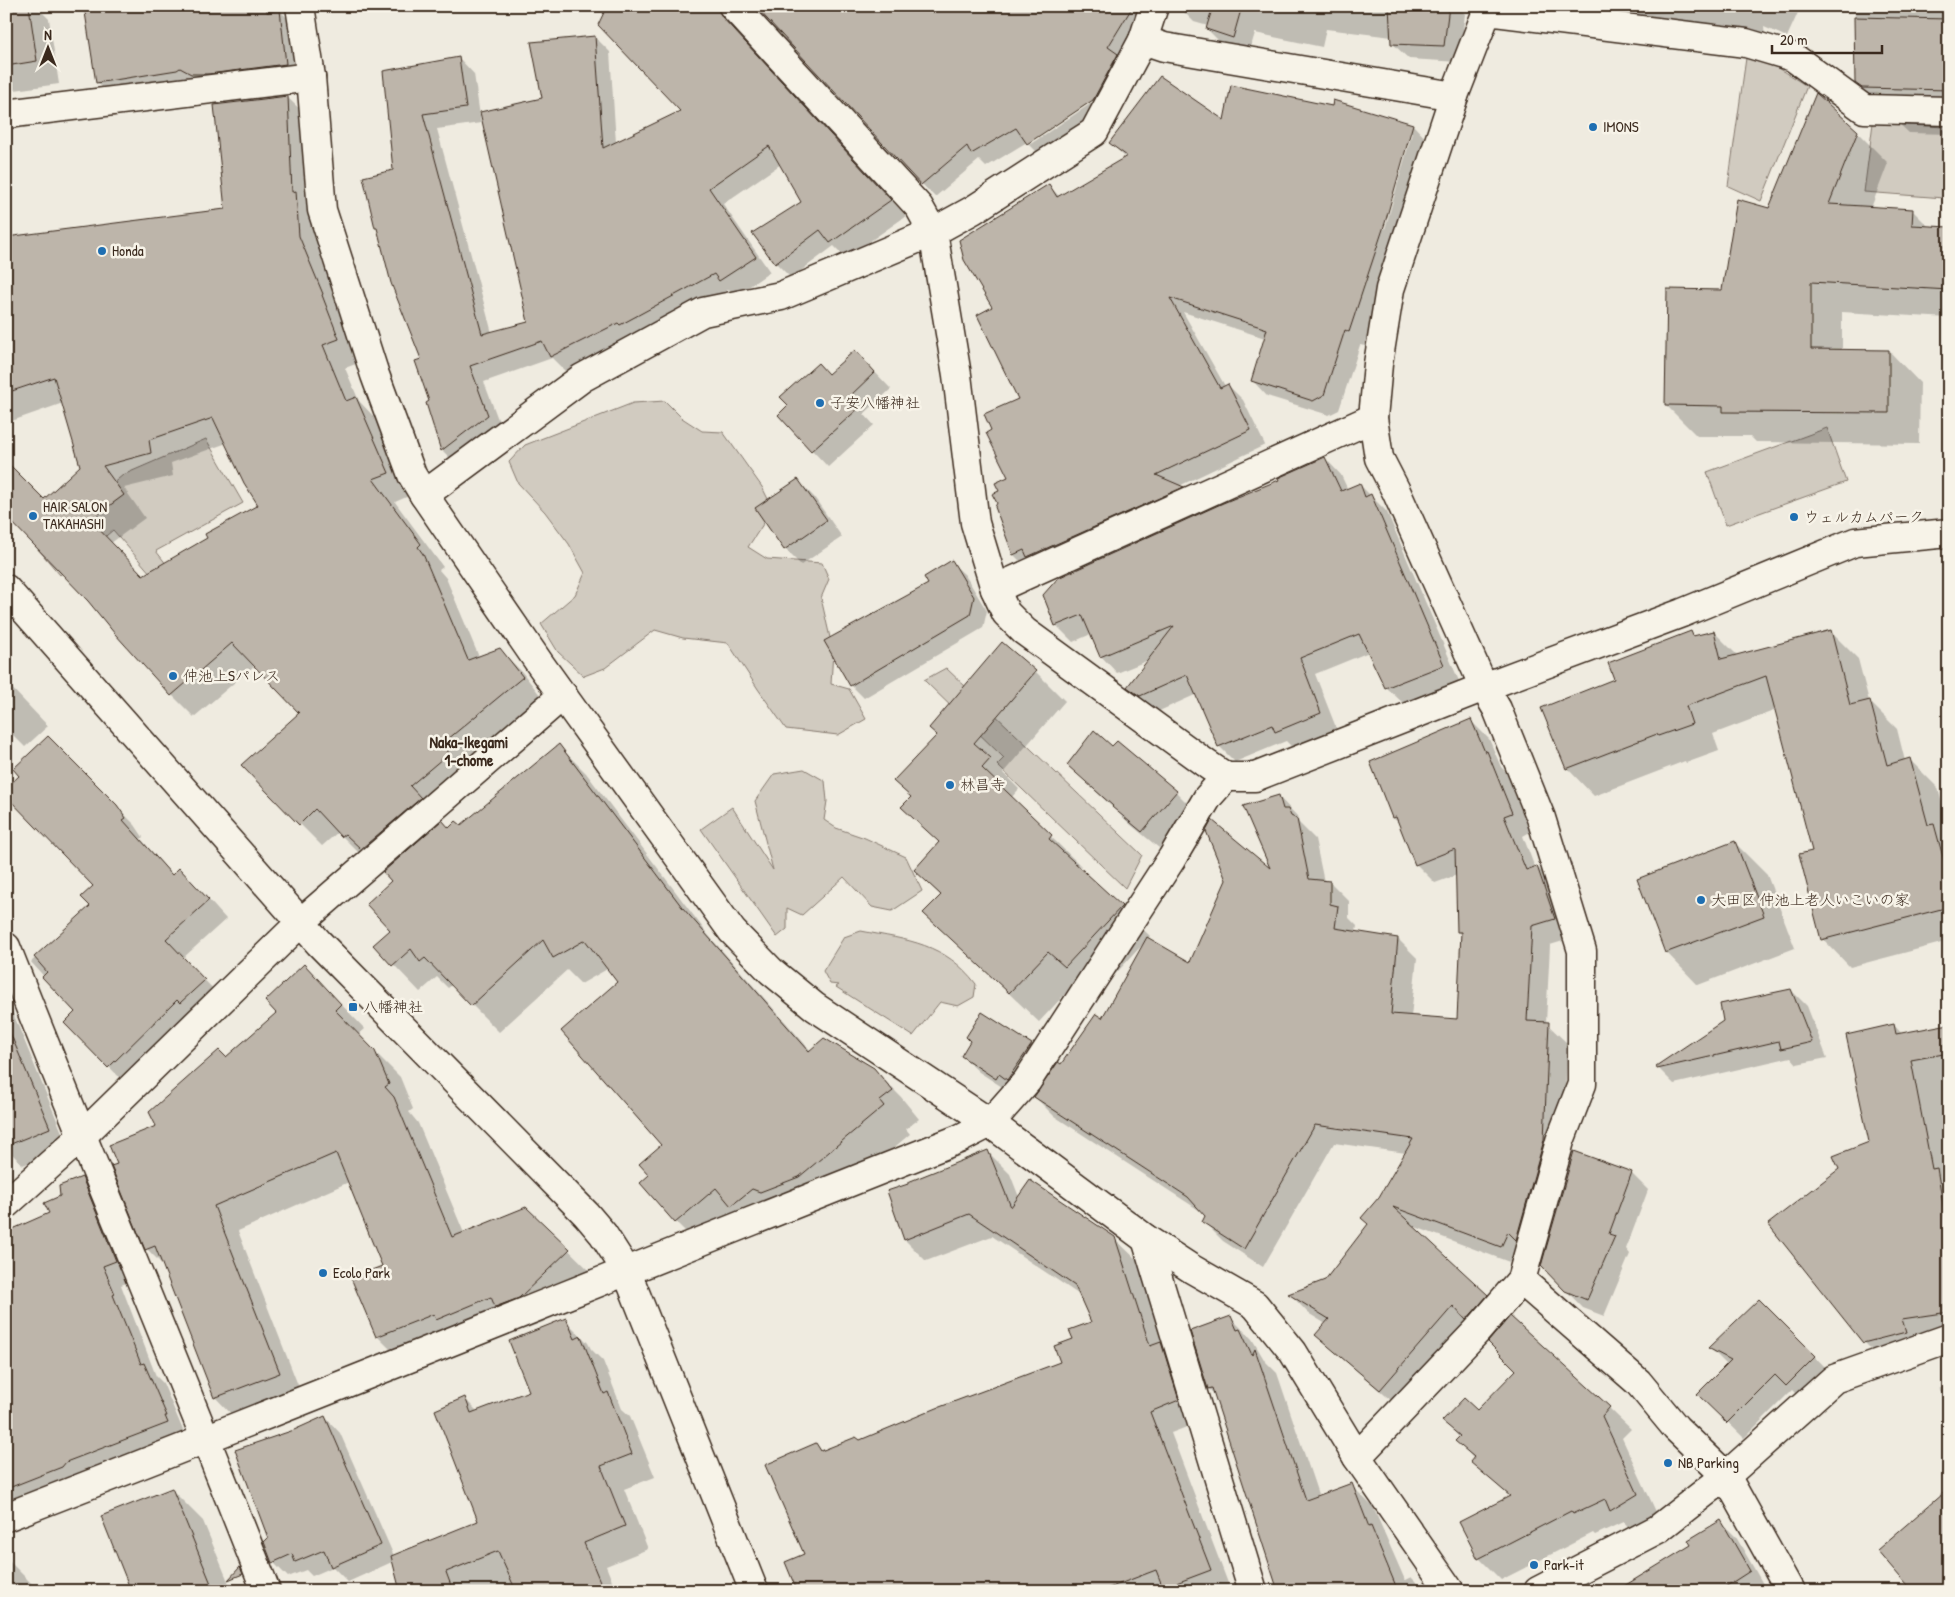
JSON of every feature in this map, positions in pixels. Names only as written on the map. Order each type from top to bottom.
[{"type":"street","points":[[300,6],[311,77],[324,218],[375,374],[412,475],[563,695],[732,930],[771,972],[815,1007],[990,1123],[1146,1239],[1192,1269],[1255,1305],[1292,1352],[1357,1457],[1450,1591]]},
{"type":"street","points":[[733,6],[919,207],[933,232],[957,375],[976,524],[995,589],[1006,613],[1024,631],[1140,717],[1226,777],[1255,777],[1484,687],[1682,613],[1855,542],[1949,533]]},
{"type":"street","points":[[424,495],[582,378],[703,312],[781,296],[933,232],[974,210],[1094,132],[1144,40],[1154,6]]},
{"type":"street","points":[[1357,1457],[1478,1331],[1521,1280],[1560,1141],[1582,1084],[1582,951],[1541,818],[1497,709],[1484,687],[1396,491],[1379,458],[1373,418],[1378,364],[1390,289],[1454,96],[1488,8],[1746,43],[1793,57],[1864,109],[1949,111]]},
{"type":"street","points":[[1144,40],[1164,47],[1454,96]]},
{"type":"street","points":[[6,114],[311,77]]},
{"type":"street","points":[[995,589],[1373,418]]},
{"type":"street","points":[[6,589],[300,923],[586,1214],[603,1234],[626,1270],[754,1591]]},
{"type":"street","points":[[6,1204],[82,1136],[300,923],[563,695]]},
{"type":"street","points":[[6,1517],[207,1439],[626,1270],[959,1139],[990,1123],[1027,1081],[1172,858],[1208,797],[1226,777]]},
{"type":"street","points":[[6,946],[207,1439],[266,1591]]},
{"type":"street","points":[[1146,1239],[1253,1591]]},
{"type":"street","points":[[1521,1280],[1638,1382],[1676,1428],[1726,1476],[1790,1591]]},
{"type":"street","points":[[1538,1591],[1658,1529],[1726,1476],[1834,1378],[1949,1338]]},
{"type":"shaded area","points":[[1746,58],[1776,67],[1807,86],[1761,201],[1728,186]]},
{"type":"shaded area","points":[[1873,123],[1944,127],[1944,198],[1864,192]]},
{"type":"shaded area","points":[[665,401],[682,418],[702,431],[723,432],[762,487],[773,509],[748,547],[767,559],[822,563],[829,579],[821,598],[833,651],[831,684],[849,689],[866,719],[838,735],[786,729],[728,643],[683,638],[655,630],[605,668],[584,676],[558,652],[541,624],[575,595],[585,573],[569,544],[545,512],[518,483],[509,462],[525,445],[633,403]]},
{"type":"shaded area","points":[[1827,428],[1846,482],[1726,525],[1707,472]]},
{"type":"shaded area","points":[[206,439],[243,503],[156,551],[192,597],[151,574],[113,530],[60,575],[38,549],[78,512],[123,475]]},
{"type":"shaded area","points":[[946,668],[1142,855],[1125,888],[997,765],[1004,758],[924,680]]},
{"type":"shaded area","points":[[804,769],[825,781],[827,801],[824,820],[836,828],[865,838],[906,857],[922,891],[892,911],[872,907],[844,877],[802,915],[787,908],[787,929],[777,937],[701,829],[732,807],[773,870],[755,801],[774,774]]},
{"type":"shaded area","points":[[861,931],[910,941],[938,952],[952,960],[976,984],[974,997],[958,1006],[940,1002],[913,1036],[836,987],[839,985],[830,984],[823,971],[844,937]]},
{"type":"building","points":[[6,6],[29,6],[37,61],[6,66]]},
{"type":"building","points":[[84,6],[266,6],[267,12],[280,10],[286,64],[209,74],[191,74],[180,68],[96,83]]},
{"type":"building","points":[[607,6],[718,6],[722,17],[891,200],[830,243],[820,230],[775,264],[752,233],[801,202],[769,146],[709,188],[756,257],[719,281],[714,274],[620,325],[618,323],[550,357],[542,341],[470,366],[488,415],[441,451],[426,403],[429,401],[415,361],[421,359],[391,283],[363,177],[393,170],[383,71],[459,57],[466,108],[423,114],[482,334],[528,322],[480,112],[542,98],[531,42],[595,36],[603,148],[680,111],[598,25]]},
{"type":"building","points":[[755,6],[1133,6],[1108,47],[1118,54],[1093,100],[1027,144],[1016,128],[971,154],[967,146],[921,185]]},
{"type":"building","points":[[1213,6],[1242,6],[1233,38],[1206,29]]},
{"type":"building","points":[[1389,6],[1449,6],[1444,46],[1391,44]]},
{"type":"building","points":[[1854,17],[1949,19],[1949,90],[1862,88],[1855,83]]},
{"type":"building","points":[[1160,76],[1224,120],[1231,85],[1332,106],[1333,100],[1413,124],[1385,223],[1349,332],[1345,330],[1324,395],[1313,401],[1251,381],[1267,329],[1170,298],[1220,388],[1228,384],[1251,430],[1156,475],[1184,487],[1027,557],[1024,550],[1013,555],[995,507],[997,503],[992,494],[999,491],[995,483],[1008,477],[986,433],[991,430],[984,414],[1018,399],[977,315],[992,307],[964,260],[959,240],[1049,184],[1057,197],[1127,156],[1109,143]]},
{"type":"building","points":[[1816,93],[1858,131],[1829,204],[1913,209],[1912,225],[1949,227],[1949,290],[1811,282],[1811,349],[1889,350],[1889,413],[1723,412],[1723,406],[1665,405],[1667,289],[1722,290],[1737,199],[1769,208]]},
{"type":"building","points":[[288,96],[292,192],[296,191],[299,236],[339,339],[323,345],[346,401],[356,397],[389,473],[373,479],[421,544],[418,547],[423,554],[468,660],[500,648],[523,677],[442,744],[449,753],[410,786],[421,798],[361,849],[345,834],[341,837],[315,809],[299,825],[241,765],[299,713],[232,643],[171,696],[88,601],[6,516],[6,461],[44,499],[80,466],[54,377],[6,393],[6,237],[225,209],[214,105]],"holes":[[[213,418],[244,483],[258,505],[205,534],[207,538],[143,575],[90,520],[124,495],[103,466],[151,453],[149,440]]]},
{"type":"building","points":[[855,350],[875,372],[849,397],[859,408],[811,451],[778,415],[788,405],[780,397],[818,363],[828,374]]},
{"type":"building","points":[[1325,457],[1341,491],[1360,483],[1365,497],[1371,494],[1444,665],[1385,688],[1359,634],[1300,658],[1321,713],[1275,732],[1272,725],[1218,747],[1187,675],[1140,696],[1127,687],[1174,626],[1100,657],[1082,615],[1055,626],[1043,595],[1058,578],[1223,503],[1279,480],[1278,478]]},
{"type":"building","points":[[798,479],[827,520],[784,550],[755,508]]},
{"type":"building","points":[[952,560],[974,597],[970,615],[850,686],[824,641],[928,584],[924,577]]},
{"type":"building","points":[[1831,630],[1850,705],[1870,700],[1887,765],[1910,758],[1928,825],[1934,824],[1949,879],[1949,907],[1821,940],[1799,854],[1812,851],[1766,676],[1686,706],[1692,724],[1658,736],[1657,734],[1566,769],[1541,708],[1614,679],[1608,663],[1691,631],[1693,636],[1714,631],[1721,659]]},
{"type":"building","points":[[1002,642],[1036,671],[974,743],[991,758],[982,768],[1052,835],[1049,839],[1122,906],[1065,967],[1048,952],[1009,993],[923,913],[941,895],[914,870],[939,842],[901,807],[911,797],[893,781],[937,735],[929,728]]},
{"type":"building","points":[[1471,719],[1485,752],[1487,751],[1512,813],[1504,816],[1526,870],[1537,866],[1555,919],[1532,926],[1527,1021],[1549,1022],[1544,1140],[1516,1240],[1508,1232],[1501,1247],[1393,1207],[1488,1295],[1466,1320],[1453,1306],[1380,1390],[1315,1335],[1329,1319],[1288,1294],[1325,1280],[1368,1224],[1361,1218],[1379,1197],[1413,1139],[1315,1125],[1244,1249],[1202,1222],[1205,1216],[1188,1197],[1034,1097],[1058,1062],[1061,1064],[1096,1014],[1102,1018],[1147,937],[1190,962],[1226,880],[1206,831],[1212,820],[1270,868],[1243,806],[1279,795],[1283,809],[1288,809],[1291,816],[1297,819],[1309,879],[1330,881],[1330,904],[1338,906],[1335,928],[1398,938],[1391,1014],[1457,1019],[1461,932],[1457,932],[1455,849],[1415,865],[1396,817],[1392,818],[1370,762]]},
{"type":"building","points":[[1094,730],[1112,746],[1117,741],[1177,791],[1142,832],[1067,765]]},
{"type":"building","points":[[48,736],[117,805],[126,818],[123,820],[172,875],[179,868],[209,900],[166,939],[205,980],[180,1003],[177,1000],[108,1068],[64,1023],[75,1012],[42,977],[47,972],[34,957],[90,906],[81,897],[93,886],[6,796],[6,788],[19,776],[13,769]]},
{"type":"building","points":[[559,744],[682,907],[809,1051],[824,1038],[874,1068],[893,1091],[880,1101],[884,1106],[799,1177],[760,1192],[752,1189],[731,1206],[716,1188],[675,1223],[640,1183],[649,1175],[639,1164],[661,1145],[561,1031],[617,982],[585,940],[553,958],[543,940],[471,1006],[425,958],[420,962],[411,949],[392,966],[373,945],[390,930],[366,904],[391,881],[383,872],[442,820],[449,828],[456,821],[461,825]]},
{"type":"building","name":"大田区 仲池上老人いこいの家","points":[[1735,841],[1764,916],[1665,953],[1637,879]]},
{"type":"building","points":[[304,964],[341,1004],[335,1010],[375,1051],[389,1084],[385,1087],[394,1097],[452,1237],[526,1207],[570,1249],[519,1298],[495,1307],[491,1297],[436,1320],[434,1314],[376,1337],[351,1278],[382,1266],[336,1153],[214,1206],[280,1373],[214,1398],[155,1246],[145,1250],[111,1166],[117,1164],[109,1145],[156,1126],[149,1112],[219,1050],[226,1057],[276,1013],[265,1001]]},
{"type":"building","points":[[1791,989],[1812,1042],[1781,1049],[1779,1041],[1657,1069],[1656,1066],[1723,1021],[1720,1004]]},
{"type":"building","points":[[982,1012],[1032,1044],[1007,1080],[999,1074],[996,1079],[961,1056],[970,1041],[966,1037]]},
{"type":"building","points":[[6,1023],[50,1128],[6,1146]]},
{"type":"building","points":[[1894,1024],[1896,1034],[1949,1024],[1949,1053],[1911,1060],[1932,1169],[1937,1168],[1949,1242],[1949,1312],[1902,1319],[1906,1332],[1863,1343],[1768,1224],[1839,1169],[1833,1156],[1869,1142],[1846,1035]]},
{"type":"building","points":[[988,1150],[1011,1207],[1030,1180],[1115,1237],[1150,1346],[1161,1342],[1179,1400],[1150,1412],[1211,1570],[1163,1588],[1156,1570],[1101,1591],[797,1591],[785,1562],[804,1554],[765,1465],[816,1443],[821,1451],[856,1437],[860,1440],[937,1408],[1060,1362],[1054,1346],[1073,1339],[1069,1330],[1091,1322],[1075,1286],[969,1214],[904,1240],[887,1191]]},
{"type":"building","points":[[1574,1151],[1632,1172],[1609,1234],[1615,1236],[1587,1300],[1565,1291],[1541,1266]]},
{"type":"building","points":[[82,1177],[116,1261],[103,1266],[115,1294],[113,1295],[141,1364],[144,1363],[167,1416],[165,1416],[168,1423],[66,1462],[62,1467],[6,1489],[6,1232],[49,1213],[44,1203],[60,1196],[59,1186]]},
{"type":"building","points":[[1759,1299],[1816,1356],[1786,1386],[1775,1375],[1727,1423],[1697,1394],[1731,1360],[1708,1348]]},
{"type":"building","points":[[1231,1316],[1237,1330],[1240,1329],[1252,1355],[1255,1349],[1306,1500],[1352,1483],[1369,1527],[1371,1526],[1398,1591],[1278,1591],[1212,1388],[1208,1389],[1190,1331]]},
{"type":"building","points":[[1510,1316],[1610,1407],[1602,1416],[1638,1494],[1610,1511],[1605,1499],[1573,1514],[1571,1511],[1478,1559],[1459,1522],[1510,1496],[1470,1462],[1474,1457],[1455,1441],[1460,1436],[1442,1421],[1464,1398],[1477,1410],[1516,1370],[1488,1342]]},
{"type":"building","points":[[566,1318],[575,1339],[581,1336],[604,1394],[608,1392],[632,1454],[601,1466],[625,1526],[584,1543],[604,1591],[516,1591],[498,1551],[446,1572],[453,1591],[400,1591],[391,1556],[478,1521],[435,1410],[465,1397],[471,1413],[529,1391],[509,1341]]},
{"type":"building","points":[[325,1416],[381,1545],[331,1567],[324,1550],[295,1562],[292,1554],[272,1563],[264,1542],[268,1538],[235,1450],[294,1430]]},
{"type":"building","points":[[172,1488],[214,1591],[131,1591],[101,1516]]},
{"type":"building","points":[[1949,1488],[1949,1591],[1912,1591],[1877,1550]]},
{"type":"building","points":[[1721,1520],[1750,1571],[1719,1591],[1616,1591],[1691,1545],[1688,1540]]},
{"type":"building","points":[[240,1567],[243,1574],[228,1580]]},
{"type":"place","name":"IMONS","points":[[1593,127]]},
{"type":"place","name":"Honda","points":[[102,251]]},
{"type":"place","name":"子安八幡神社","points":[[820,403]]},
{"type":"place","name":"HAIR SALON TAKAHASHI","points":[[33,516]]},
{"type":"place","name":"ウェルカムパーク","points":[[1794,517]]},
{"type":"place","name":"仲池上Sパレス","points":[[173,676]]},
{"type":"place","name":"林昌寺","points":[[950,785]]},
{"type":"place","name":"大田区 仲池上老人いこいの家","points":[[1701,900]]},
{"type":"place","name":"八幡神社","points":[[353,1007]]},
{"type":"place","name":"Ecolo Park","points":[[323,1273]]},
{"type":"place","name":"NB Parking","points":[[1668,1463]]},
{"type":"place","name":"Park-it","points":[[1534,1565]]},
{"type":"district","name":"Naka-Ikegami 1-chome","points":[[469,751]]}]
